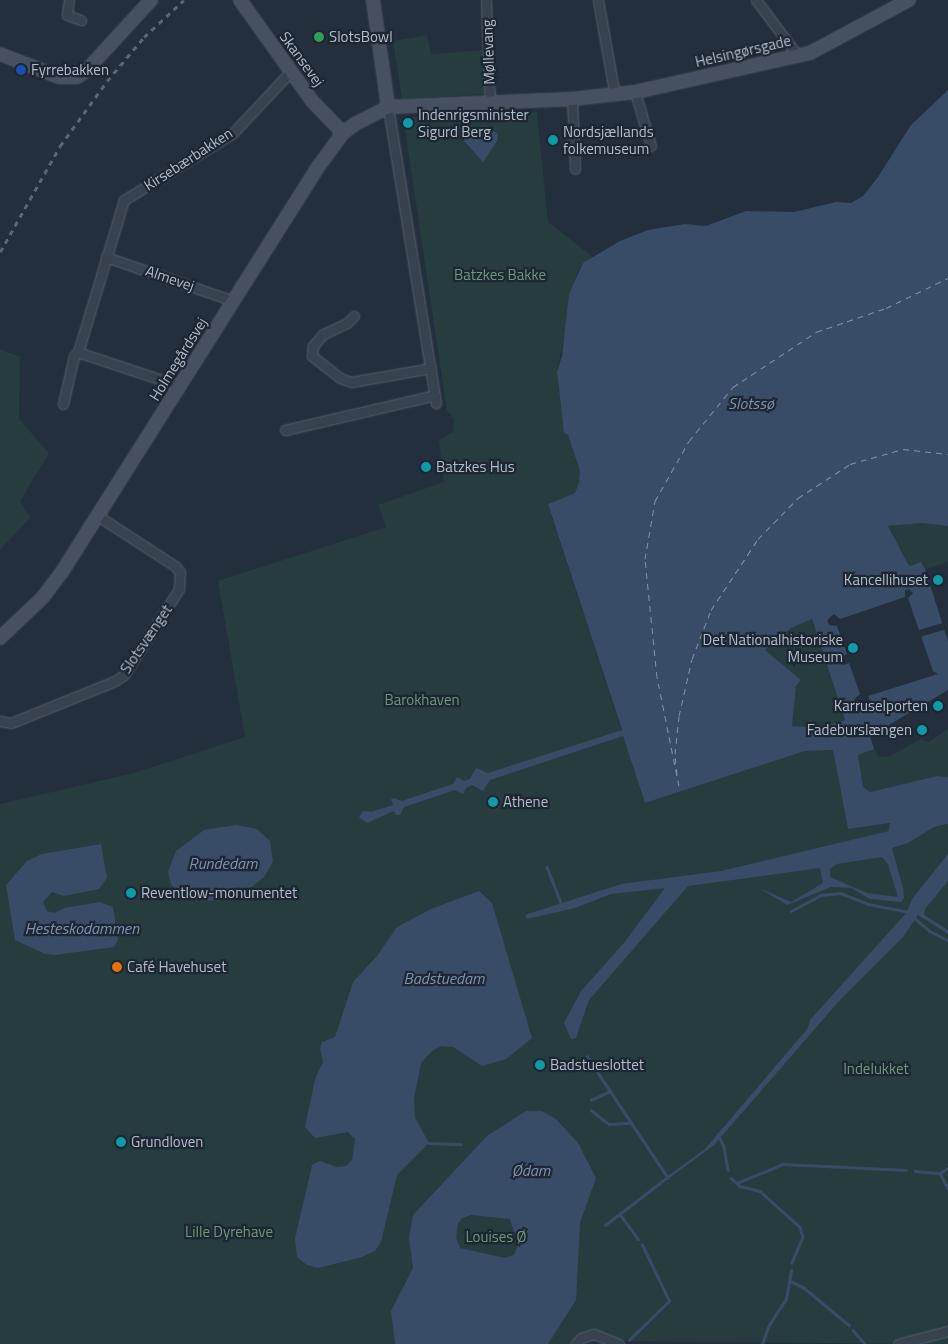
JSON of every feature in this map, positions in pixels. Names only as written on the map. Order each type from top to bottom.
[{"type":"street","points":[[69,0],[67,15],[81,20]]},
{"type":"street","points":[[0,54],[59,77],[77,77],[85,72],[151,0]]},
{"type":"street","name":"Skansevej","points":[[240,0],[313,102],[343,133]]},
{"type":"street","points":[[285,430],[436,399],[372,0]]},
{"type":"street","points":[[598,0],[615,96]]},
{"type":"street","points":[[756,0],[798,56]]},
{"type":"street","name":"Helsingørsgade","points":[[388,107],[572,99],[615,96],[635,92],[798,56],[821,48],[909,0]]},
{"type":"street","name":"Møllevang","points":[[486,1],[490,103]]},
{"type":"street","name":"Kirsebærbakken","points":[[63,404],[74,356],[78,352],[124,200],[233,133],[290,72]]},
{"type":"street","points":[[635,92],[651,146]]},
{"type":"street","points":[[572,99],[575,169]]},
{"type":"street","name":"Holmegårdsvej","points":[[0,638],[43,597],[98,516],[318,167],[343,133],[388,107]]},
{"type":"street","name":"Almevej","points":[[106,257],[234,301]]},
{"type":"street","points":[[354,316],[347,323],[323,334],[313,346],[312,356],[340,378],[351,382],[431,368]]},
{"type":"street","points":[[78,352],[180,386]]},
{"type":"street","name":"Slotsvænget","points":[[0,721],[11,723],[115,682],[124,674],[179,590],[180,572],[175,566],[98,516]]},
{"type":"street","points":[[898,1344],[948,1331]]},
{"type":"street","points":[[576,1344],[581,1338],[594,1334],[619,1344]]},
{"type":"green space","points":[[427,35],[431,54],[484,50],[485,94],[402,99],[393,41]]},
{"type":"green space","points":[[537,112],[548,222],[593,257],[583,263],[576,276],[557,372],[564,433],[568,435],[580,472],[579,482],[575,493],[548,504],[645,803],[805,751],[833,750],[848,829],[890,823],[908,843],[934,827],[948,824],[948,1344],[587,1341],[582,1344],[0,1344],[0,804],[134,773],[245,737],[218,581],[386,527],[378,505],[444,482],[439,440],[453,432],[454,419],[447,411],[405,129],[412,123],[412,117]]},
{"type":"green space","points":[[0,349],[20,357],[19,419],[49,453],[20,501],[30,518],[0,550]]},
{"type":"green space","points":[[922,523],[948,526],[948,562],[925,569],[921,562],[910,566],[887,526]]},
{"type":"green space","points":[[812,619],[845,720],[818,728],[791,727],[796,686],[801,680],[765,650],[791,628]]},
{"type":"green space","points":[[948,729],[948,777],[937,776],[870,792],[863,787],[858,755],[874,749],[878,756],[888,757],[921,739],[929,742]]},
{"type":"water","name":"Slotssø","points":[[948,90],[948,526],[922,523],[888,526],[910,566],[921,562],[925,569],[948,641],[948,690],[882,729],[869,733],[874,749],[858,755],[863,787],[870,792],[937,776],[948,777],[948,824],[934,827],[908,843],[892,848],[903,888],[904,898],[901,902],[870,899],[851,888],[831,887],[787,905],[759,888],[791,902],[823,883],[820,868],[688,886],[589,1000],[576,1038],[571,1039],[564,1023],[581,991],[623,944],[665,888],[611,894],[575,908],[527,919],[525,915],[621,884],[721,871],[889,831],[890,823],[848,829],[833,750],[805,751],[645,803],[623,736],[490,780],[483,791],[472,785],[466,788],[463,794],[455,790],[404,807],[400,815],[396,815],[394,811],[367,823],[359,817],[363,811],[371,812],[393,805],[391,799],[394,798],[402,801],[453,784],[457,777],[464,781],[470,779],[476,768],[488,773],[622,730],[548,504],[575,493],[579,482],[580,471],[568,435],[564,433],[557,372],[562,356],[569,294],[583,263],[620,241],[648,230],[685,224],[706,226],[746,211],[794,212],[836,202],[851,203],[863,196],[878,177],[911,125]],"holes":[[[909,589],[913,593],[908,598],[933,671],[938,674],[868,696],[870,701],[860,706],[854,699],[860,694],[849,663],[843,665],[841,657],[847,654],[837,626],[829,625],[827,620],[834,614],[840,619],[905,597],[905,590]],[[812,619],[845,720],[818,728],[792,726],[796,686],[801,680],[765,650],[791,628]],[[882,857],[888,864],[898,897],[867,893],[830,877],[830,869],[837,864]]]},
{"type":"water","points":[[485,125],[498,134],[497,141],[483,162],[464,141],[465,133]]},
{"type":"water","name":"Rundedam","points":[[236,825],[257,829],[270,841],[273,862],[264,877],[243,894],[219,901],[196,900],[178,892],[171,884],[168,872],[176,851],[204,830]]},
{"type":"water","name":"Hesteskodammen","points":[[101,844],[107,878],[99,889],[64,896],[52,892],[43,902],[47,911],[54,913],[65,908],[100,902],[113,907],[118,940],[114,947],[55,955],[45,954],[15,940],[6,885],[27,861],[42,854]]},
{"type":"water","points":[[948,854],[948,881],[925,909],[924,915],[948,930],[948,934],[918,915],[903,937],[839,1001],[714,1145],[660,1185],[658,1183],[705,1149],[808,1028],[810,1020],[907,912],[912,899]]},
{"type":"water","name":"Badstuedam","points":[[479,891],[492,903],[532,1038],[506,1059],[482,1066],[453,1047],[441,1046],[432,1051],[421,1063],[414,1099],[415,1118],[429,1143],[397,1175],[381,1242],[375,1251],[362,1257],[318,1268],[307,1265],[297,1257],[295,1239],[312,1165],[320,1161],[337,1167],[346,1166],[352,1160],[355,1139],[348,1132],[315,1138],[305,1127],[315,1079],[323,1062],[320,1049],[322,1042],[335,1037],[353,982],[377,956],[397,927],[431,909]]},
{"type":"water","name":"Ødam","points":[[526,1111],[542,1111],[556,1119],[578,1143],[596,1178],[580,1223],[576,1300],[548,1344],[395,1344],[391,1311],[413,1268],[409,1238],[413,1215],[487,1136]],"holes":[[[471,1215],[510,1219],[518,1245],[514,1255],[505,1258],[460,1248],[456,1238],[458,1224],[462,1218]]]},
{"type":"pier","points":[[943,623],[945,630],[921,637],[919,630]]},
{"type":"waterway","points":[[547,867],[563,908]]},
{"type":"waterway","points":[[791,911],[821,895],[840,893],[868,904],[909,912]]},
{"type":"waterway","points":[[912,916],[930,931],[948,940]]},
{"type":"waterway","points":[[587,1056],[668,1178]]},
{"type":"waterway","points":[[591,1100],[610,1091]]},
{"type":"waterway","points":[[591,1110],[609,1124],[631,1123]]},
{"type":"waterway","points":[[718,1134],[724,1147],[728,1170]]},
{"type":"waterway","points":[[429,1143],[461,1144]]},
{"type":"waterway","points":[[737,1183],[783,1164],[906,1170]]},
{"type":"waterway","points":[[915,1171],[940,1173],[948,1168]]},
{"type":"waterway","points":[[940,1173],[948,1188]]},
{"type":"waterway","points":[[731,1178],[740,1186],[760,1191],[800,1227],[803,1237],[792,1263]]},
{"type":"waterway","points":[[605,1225],[660,1183]]},
{"type":"waterway","points":[[620,1214],[638,1239]]},
{"type":"waterway","points":[[629,1340],[669,1301],[642,1245]]},
{"type":"waterway","points":[[762,1344],[769,1325],[786,1299],[791,1270]]},
{"type":"waterway","points":[[790,1281],[803,1287],[849,1325]]},
{"type":"waterway","points":[[853,1330],[865,1344]]},
{"type":"ferry route","points":[[679,786],[657,677],[645,559],[655,501],[689,441],[733,387],[816,332],[886,308],[948,278]]},
{"type":"ferry route","points":[[677,774],[675,754],[679,716],[692,659],[711,610],[758,539],[798,498],[850,464],[903,449],[948,454]]},
{"type":"railway","points":[[0,252],[60,146],[107,81],[144,37],[184,0]]},
{"type":"place","name":"SlotsBowl","points":[[319,37]]},
{"type":"place","name":"Fyrrebakken","points":[[21,70]]},
{"type":"place","name":"Indenrigsminister Sigurd Berg","points":[[408,123]]},
{"type":"place","name":"Nordsjællands folkemuseum","points":[[553,140]]},
{"type":"place","name":"Batzkes Hus","points":[[426,467]]},
{"type":"place","name":"Kancellihuset","points":[[938,580]]},
{"type":"place","name":"Det Nationalhistoriske Museum","points":[[853,648]]},
{"type":"place","name":"Karruselporten","points":[[938,706]]},
{"type":"place","name":"Fadeburslængen","points":[[922,730]]},
{"type":"place","name":"Athene","points":[[493,802]]},
{"type":"place","name":"Reventlow-monumentet","points":[[131,893]]},
{"type":"place","name":"Café Havehuset","points":[[117,967]]},
{"type":"place","name":"Badstueslottet","points":[[540,1065]]},
{"type":"place","name":"Grundloven","points":[[121,1142]]},
{"type":"park label","name":"Batzkes Bakke","points":[[500,275]]},
{"type":"park label","name":"Barokhaven","points":[[422,700]]},
{"type":"park label","name":"Indelukket","points":[[876,1069]]},
{"type":"park label","name":"Lille Dyrehave","points":[[229,1232]]},
{"type":"park label","name":"Louises Ø","points":[[496,1237]]}]
